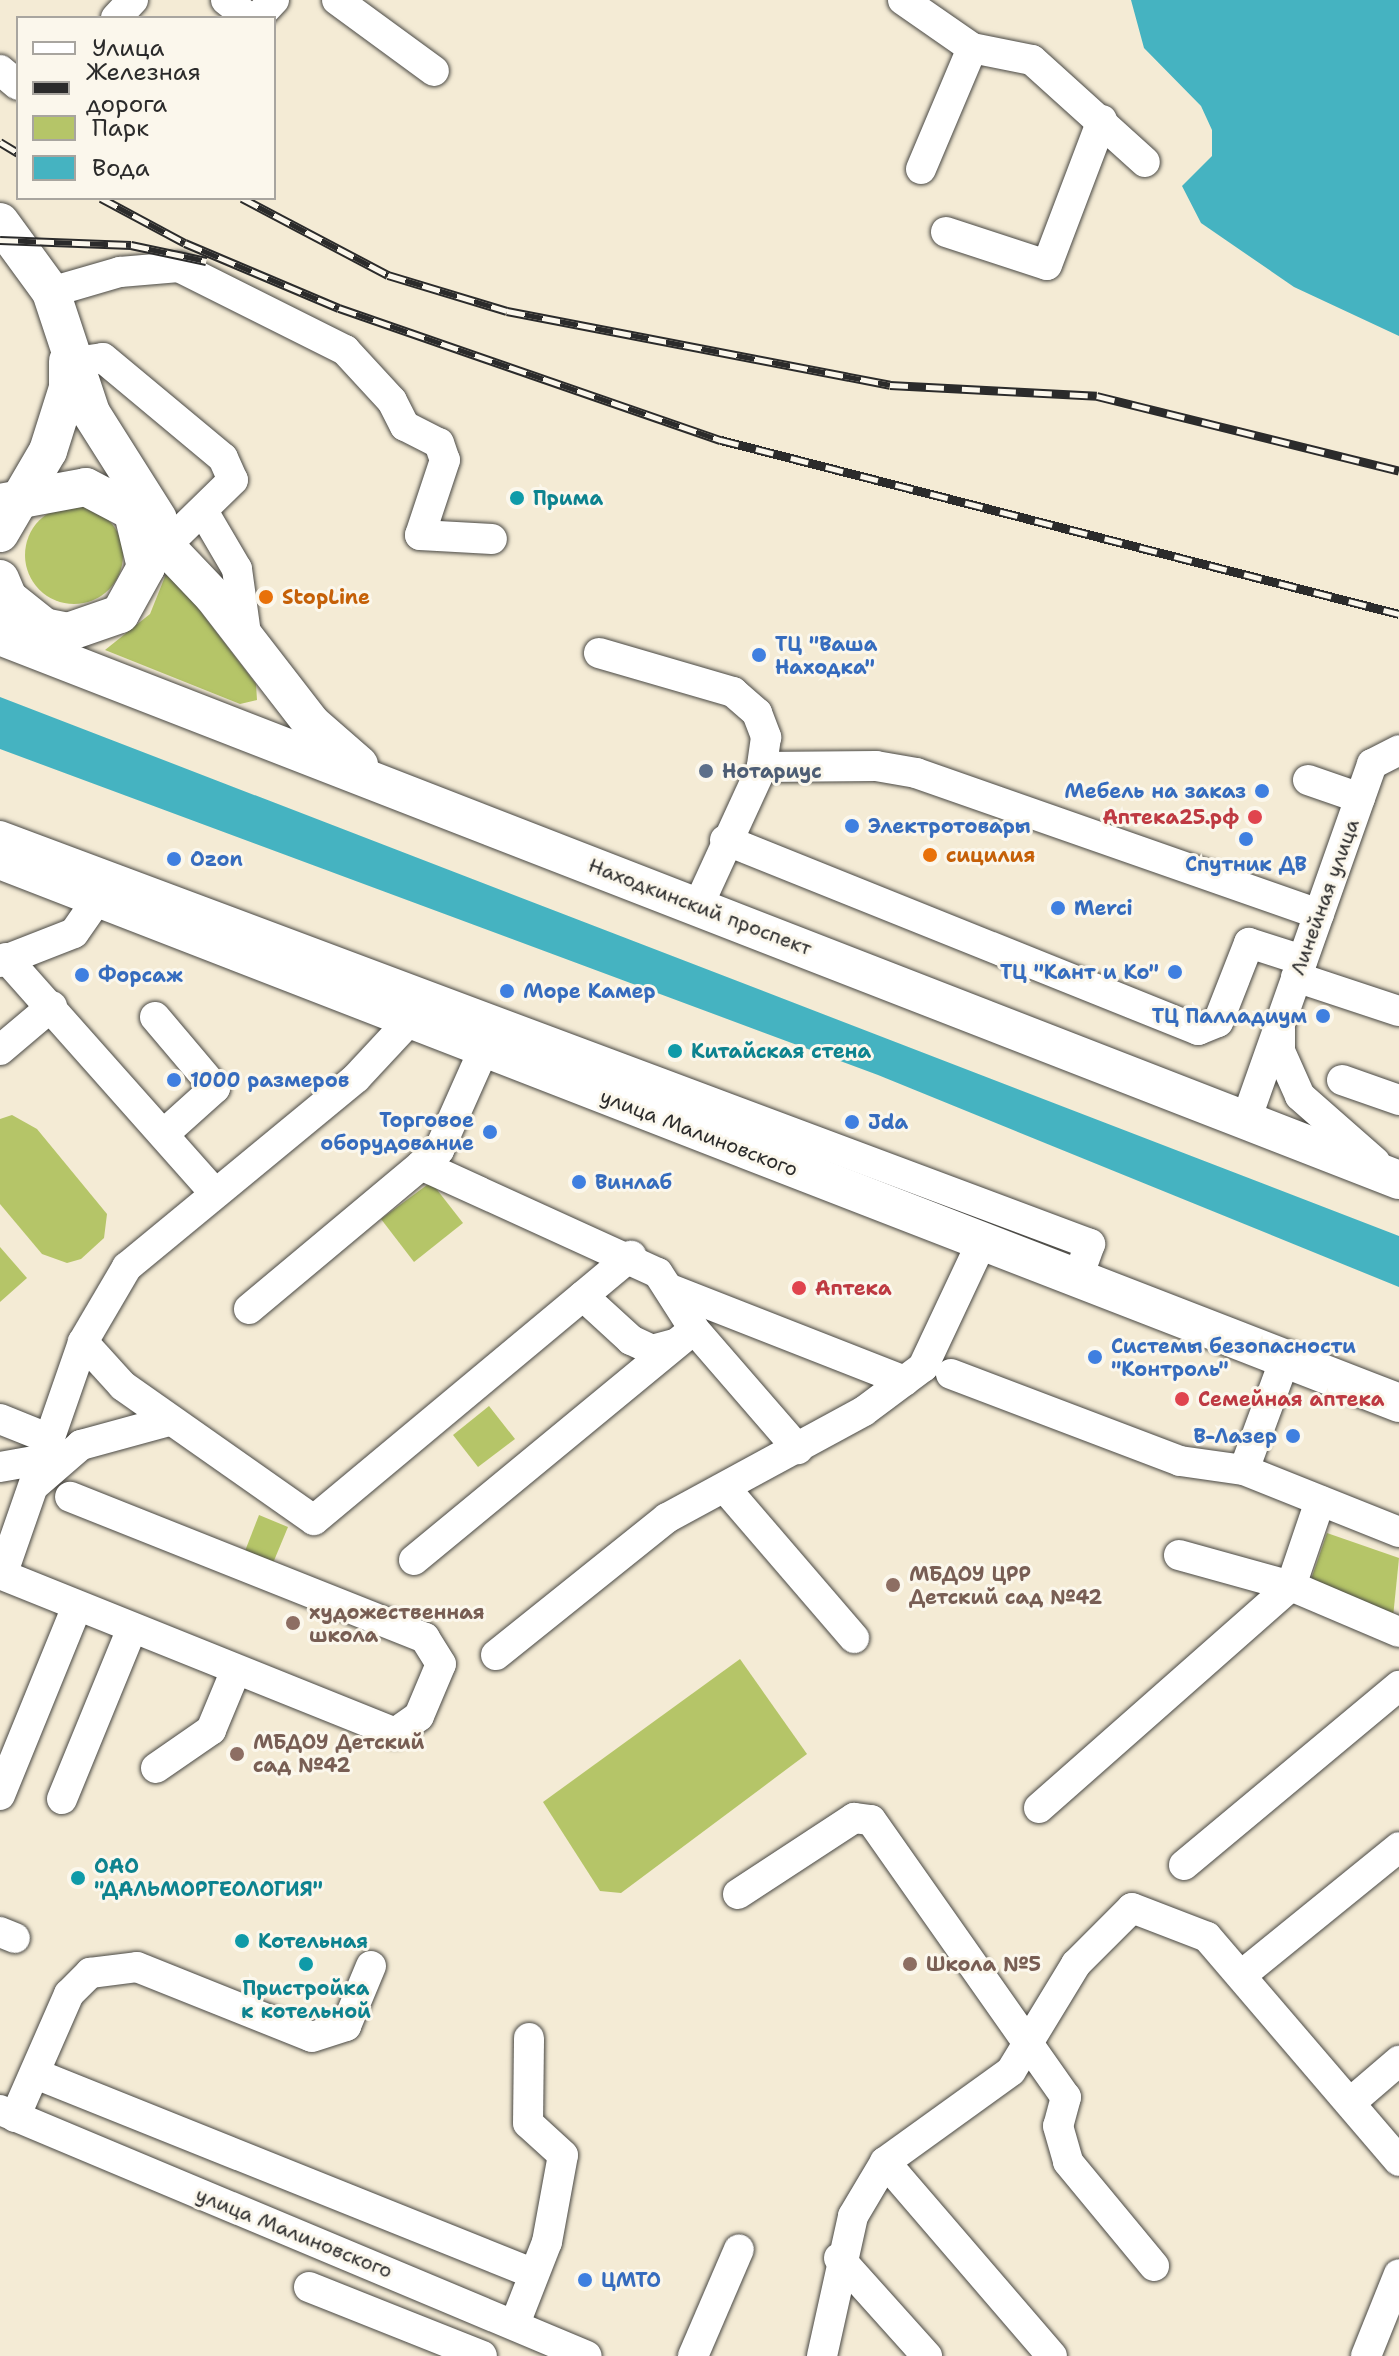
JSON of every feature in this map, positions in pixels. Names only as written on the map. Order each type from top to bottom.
[{"type":"main road","points":[[0,222],[56,305],[71,361],[91,413],[160,548]]},
{"type":"main road","points":[[0,533],[12,500],[61,418],[71,361]]},
{"type":"main road","points":[[119,464],[132,511],[160,548],[213,596],[336,748],[429,802]]},
{"type":"main road","points":[[12,500],[86,487],[132,511]]},
{"type":"main road","points":[[0,619],[45,627],[92,629],[120,614],[160,548]]},
{"type":"main road","points":[[0,579],[25,616],[161,698]]},
{"type":"main road","name":"Находкинский проспект","points":[[0,636],[1397,1179]]},
{"type":"main road","name":"улица Малиновского","points":[[0,860],[106,890],[410,1020],[981,1244],[1399,1403]]},
{"type":"street","points":[[118,16],[133,0]]},
{"type":"street","points":[[226,0],[246,16]]},
{"type":"street","points":[[259,16],[274,0]]},
{"type":"street","points":[[337,0],[434,71]]},
{"type":"street","points":[[903,0],[972,48],[1032,60],[1145,162]]},
{"type":"street","points":[[921,169],[972,48]]},
{"type":"street","points":[[0,70],[16,83]]},
{"type":"street","points":[[946,232],[1047,265],[1102,120]]},
{"type":"street","points":[[56,305],[120,272],[179,267],[345,350],[392,401],[405,426],[439,443],[445,460],[420,535],[492,539]]},
{"type":"street","points":[[71,361],[103,358],[223,458],[233,480],[160,548]]},
{"type":"street","points":[[203,511],[237,569],[247,641]]},
{"type":"street","points":[[599,653],[741,697],[766,737],[762,767],[725,840],[698,906]]},
{"type":"street","points":[[1386,769],[1399,750]]},
{"type":"street","points":[[762,767],[876,766],[916,773],[1319,914]]},
{"type":"street","name":"Линейная улица","points":[[1246,1120],[1360,798],[1386,769]]},
{"type":"street","points":[[1308,780],[1360,798]]},
{"type":"street","points":[[0,836],[106,890],[1090,1244],[1077,1279]]},
{"type":"street","points":[[725,840],[878,898],[1198,1030],[1218,1022],[1249,943],[1399,1011]]},
{"type":"street","points":[[106,890],[66,938],[3,960],[52,1006],[214,1192]]},
{"type":"street","points":[[0,1050],[52,1006]]},
{"type":"street","points":[[155,1017],[215,1088],[164,1134]]},
{"type":"street","points":[[70,1497],[425,1638],[441,1664],[419,1716],[395,1733],[1,1575],[83,1342],[127,1267],[214,1192],[356,1078],[410,1020]]},
{"type":"street","points":[[1280,1021],[1280,1051],[1300,1096],[1397,1179]]},
{"type":"street","points":[[249,1309],[439,1150],[484,1049]]},
{"type":"street","points":[[1342,1080],[1399,1100]]},
{"type":"street","points":[[421,1165],[631,1256],[670,1289],[905,1381]]},
{"type":"street","points":[[496,1655],[653,1529],[798,1449],[923,1367],[981,1244]]},
{"type":"street","points":[[83,1342],[169,1421],[314,1520],[631,1256]]},
{"type":"street","points":[[670,1289],[685,1336],[798,1449]]},
{"type":"street","points":[[583,1296],[631,1340],[652,1350],[685,1336]]},
{"type":"street","points":[[414,1560],[685,1336]]},
{"type":"street","points":[[1244,1470],[1285,1359]]},
{"type":"street","points":[[951,1374],[1180,1461],[1244,1470],[1399,1532]]},
{"type":"street","points":[[0,1419],[40,1460]]},
{"type":"street","points":[[0,1467],[40,1460],[81,1445],[169,1421]]},
{"type":"street","points":[[725,1488],[854,1638]]},
{"type":"street","points":[[1039,1808],[1291,1586],[1320,1501]]},
{"type":"street","points":[[1179,1555],[1291,1586],[1399,1632]]},
{"type":"street","points":[[0,1795],[77,1606]]},
{"type":"street","points":[[62,1799],[132,1628]]},
{"type":"street","points":[[156,1768],[211,1730],[236,1670]]},
{"type":"street","points":[[1184,1865],[1399,1686]]},
{"type":"street","points":[[738,1894],[854,1818],[871,1820],[1026,2046],[1066,2097],[1058,2126],[1068,2162],[1154,2266]]},
{"type":"street","points":[[1243,1974],[1399,1847]]},
{"type":"street","points":[[822,2356],[839,2258],[853,2216],[885,2162],[1011,2071],[1076,1964],[1132,1908],[1207,1937],[1243,1974],[1399,2161]]},
{"type":"street","points":[[8,2114],[36,2074],[69,1994],[90,1973],[137,1967],[312,2037],[346,2026],[371,1966]]},
{"type":"street","points":[[516,2321],[532,2273],[547,2242],[563,2155],[528,2123],[529,2038]]},
{"type":"street","points":[[1350,2103],[1399,2061]]},
{"type":"street","points":[[36,2074],[532,2273]]},
{"type":"street","name":"улица Малиновского","points":[[8,2114],[516,2321],[587,2356]]},
{"type":"street","points":[[885,2162],[1052,2356]]},
{"type":"street","points":[[693,2356],[739,2249]]},
{"type":"street","points":[[839,2258],[927,2356]]},
{"type":"street","points":[[1366,2356],[1399,2274]]},
{"type":"street","points":[[309,2287],[482,2356]]},
{"type":"green space","points":[[74,506],[93,509],[109,520],[120,536],[123,555],[120,574],[109,590],[93,601],[74,604],[55,601],[39,590],[28,574],[25,555],[28,536],[39,520],[55,509]]},
{"type":"green space","points":[[168,569],[256,684],[257,700],[240,704],[105,650],[150,614]]},
{"type":"green space","points":[[12,1115],[37,1129],[107,1214],[104,1238],[81,1259],[67,1263],[42,1254],[0,1204],[0,1119]]},
{"type":"green space","points":[[431,1182],[463,1223],[414,1262],[381,1219]]},
{"type":"green space","points":[[0,1247],[27,1278],[0,1302]]},
{"type":"green space","points":[[489,1406],[515,1439],[478,1467],[453,1435]]},
{"type":"green space","points":[[259,1515],[288,1527],[273,1563],[245,1551]]},
{"type":"green space","points":[[1327,1533],[1399,1558],[1392,1627],[1305,1597]]},
{"type":"green space","points":[[740,1659],[807,1754],[621,1893],[600,1891],[543,1802]]},
{"type":"water","points":[[1131,0],[1399,0],[1399,336],[1294,287],[1201,223],[1182,186],[1212,156],[1212,130],[1201,106],[1144,48]]},
{"type":"water","points":[[0,697],[1399,1236],[1399,1287],[878,1075],[0,749]]},
{"type":"railway","points":[[0,142],[16,152]]},
{"type":"railway","points":[[105,200],[185,243],[339,308],[721,440],[1399,614]]},
{"type":"railway","points":[[246,200],[388,275],[507,311],[890,385],[1097,396],[1399,471]]},
{"type":"railway","points":[[0,240],[131,245],[206,261]]},
{"type":"place","name":"Прима","points":[[517,498]]},
{"type":"place","name":"StopLine","points":[[266,597]]},
{"type":"place","name":"ТЦ \"Ваша Находка\"","points":[[759,655]]},
{"type":"place","name":"Нотариус","points":[[706,771]]},
{"type":"place","name":"Мебель на заказ","points":[[1262,791]]},
{"type":"place","name":"Аптека25.рф","points":[[1255,817]]},
{"type":"place","name":"Электротовары","points":[[852,826]]},
{"type":"place","name":"Спутник ДВ","points":[[1246,839]]},
{"type":"place","name":"сицилия","points":[[930,855]]},
{"type":"place","name":"Ozon","points":[[174,859]]},
{"type":"place","name":"Merci","points":[[1058,908]]},
{"type":"place","name":"ТЦ \"Кант и Ко\"","points":[[1175,972]]},
{"type":"place","name":"Форсаж","points":[[82,975]]},
{"type":"place","name":"Море Камер","points":[[507,991]]},
{"type":"place","name":"ТЦ Палладиум","points":[[1323,1016]]},
{"type":"place","name":"Китайская стена","points":[[675,1051]]},
{"type":"place","name":"1000 размеров","points":[[174,1080]]},
{"type":"place","name":"Jda","points":[[852,1122]]},
{"type":"place","name":"Торговое оборудование","points":[[490,1132]]},
{"type":"place","name":"Винлаб","points":[[579,1182]]},
{"type":"place","name":"Аптека","points":[[799,1288]]},
{"type":"place","name":"Системы безопасности \"Контроль\"","points":[[1095,1357]]},
{"type":"place","name":"Семейная аптека","points":[[1182,1399]]},
{"type":"place","name":"В-Лазер","points":[[1293,1436]]},
{"type":"place","name":"МБДОУ ЦРР Детский сад №42","points":[[893,1585]]},
{"type":"place","name":"художественная школа","points":[[293,1623]]},
{"type":"place","name":"МБДОУ Детский сад №42","points":[[237,1754]]},
{"type":"place","name":"ОАО \"ДАЛЬМОРГЕОЛОГИЯ\"","points":[[78,1878]]},
{"type":"place","name":"Котельная","points":[[242,1941]]},
{"type":"place","name":"Пристройка к котельной","points":[[306,1964]]},
{"type":"place","name":"Школа №5","points":[[910,1964]]},
{"type":"place","name":"ЦМТО","points":[[585,2280]]}]
